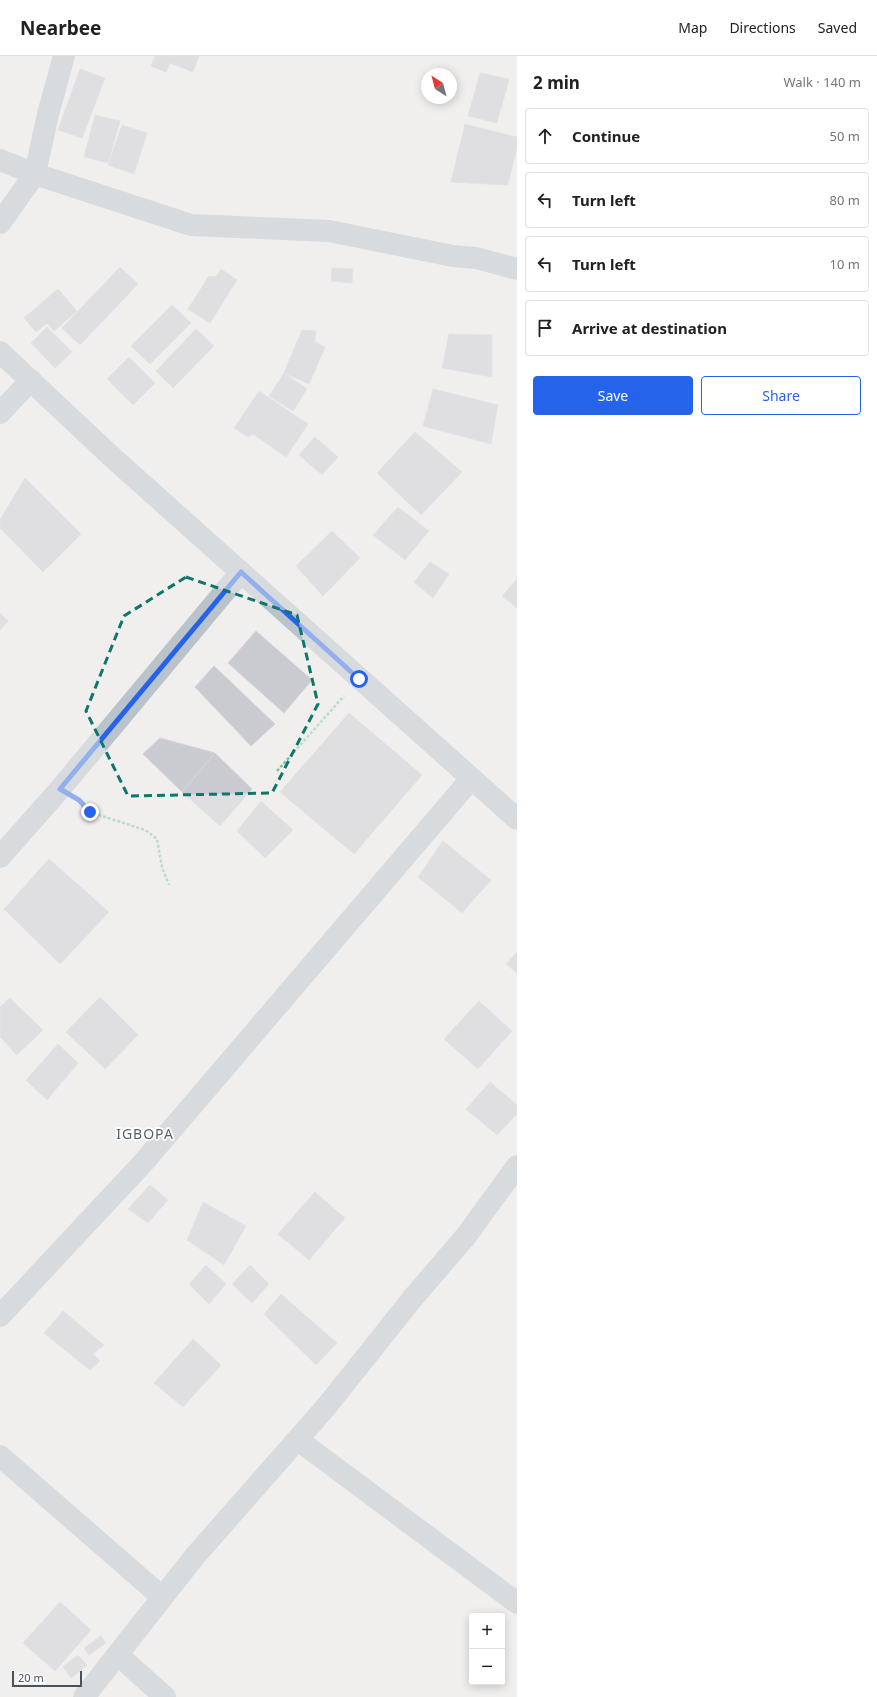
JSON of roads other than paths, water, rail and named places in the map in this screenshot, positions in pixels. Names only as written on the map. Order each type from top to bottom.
[{"type":"street","points":[[0,223],[35,174],[48,114],[64,56]]},
{"type":"street","points":[[0,160],[35,174],[191,225],[329,231],[476,258],[517,269]]},
{"type":"street","points":[[0,352],[112,457],[517,819]]},
{"type":"street","points":[[0,413],[31,380]]},
{"type":"street","points":[[0,857],[60,789],[241,572]]},
{"type":"street","points":[[0,1316],[143,1163],[471,779]]},
{"type":"street","points":[[84,1697],[200,1551],[298,1440],[412,1299],[466,1236],[517,1166]]},
{"type":"street","points":[[298,1440],[517,1603]]},
{"type":"street","points":[[0,1456],[162,1597]]},
{"type":"street","points":[[118,1656],[165,1697]]},
{"type":"district","name":"IGBOPA","points":[[145,1134]]}]
